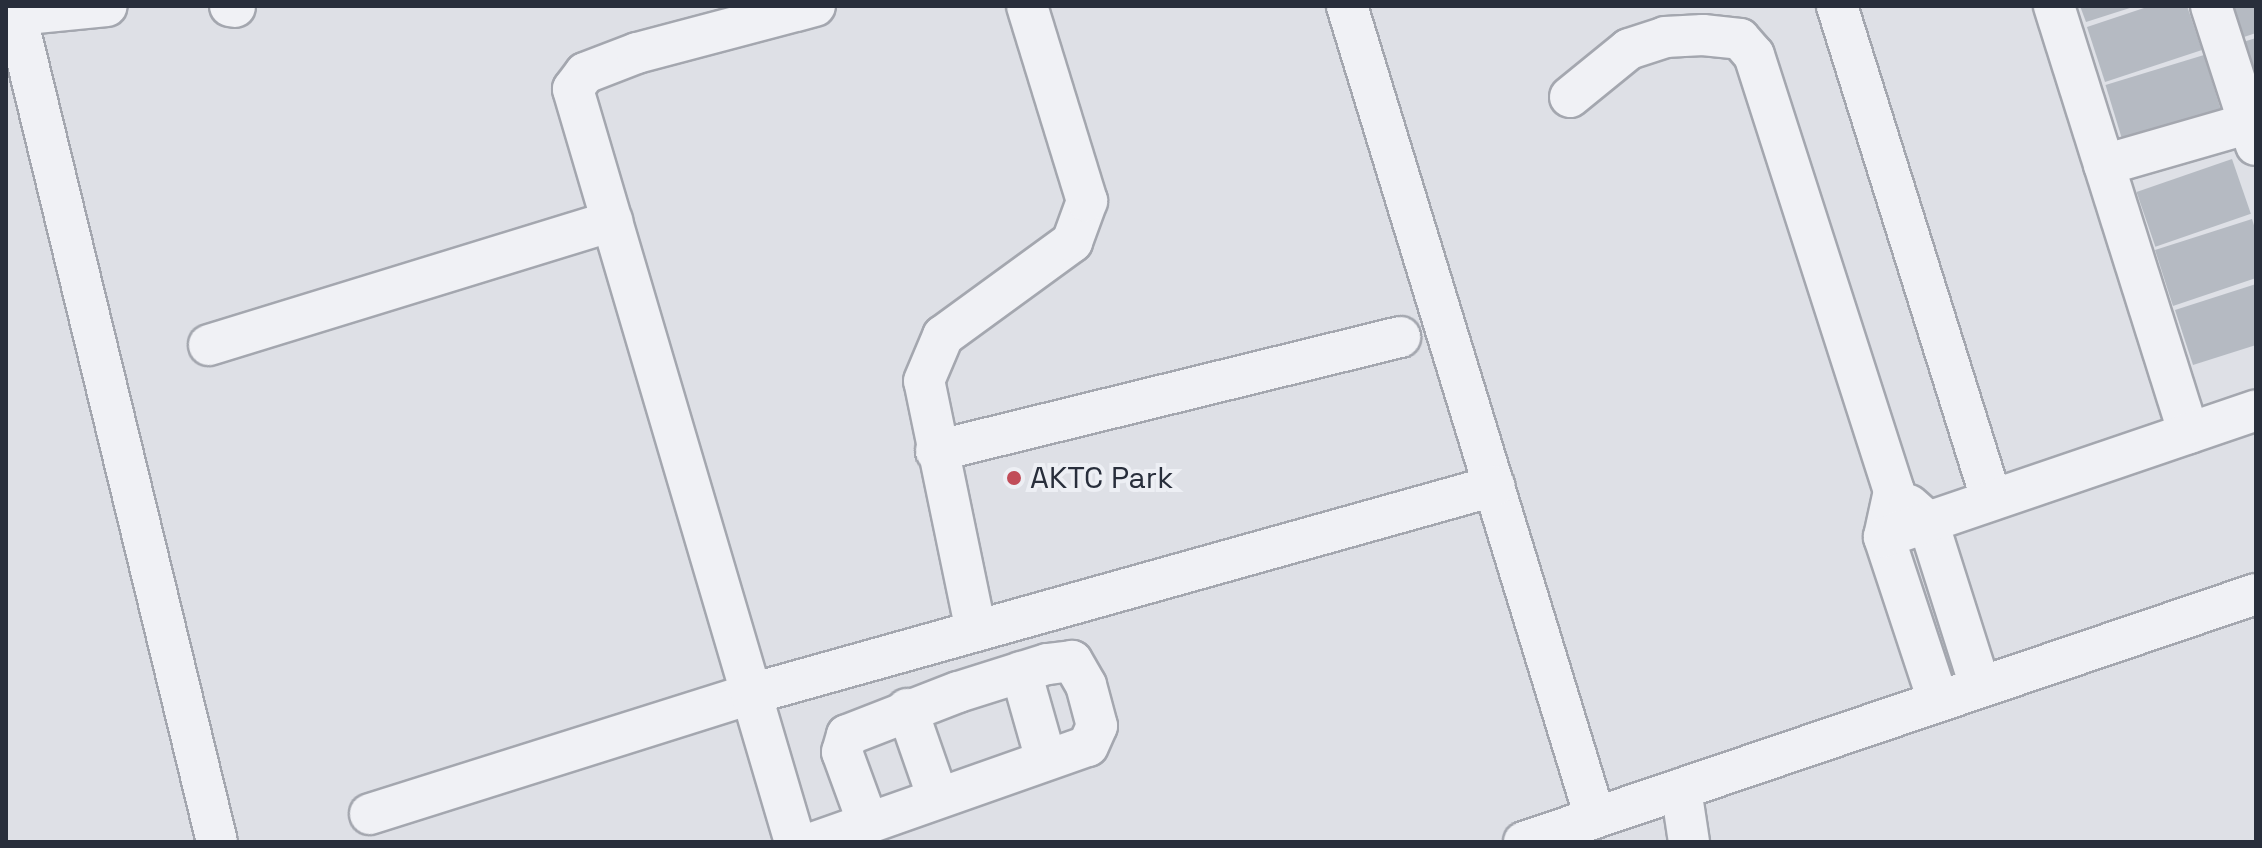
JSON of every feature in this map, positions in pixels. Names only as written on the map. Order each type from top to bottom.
[{"type":"street","points":[[107,6],[15,11],[17,72],[217,842]]},
{"type":"street","points":[[795,842],[573,89],[585,73],[637,53],[815,6]]},
{"type":"street","points":[[976,631],[936,451],[924,381],[943,336],[1072,242],[1087,201],[1027,6]]},
{"type":"street","points":[[1347,6],[1595,817]]},
{"type":"street","points":[[1837,6],[1991,498]]},
{"type":"street","points":[[2054,6],[2189,433]]},
{"type":"street","points":[[2104,165],[2254,130],[2211,6]]},
{"type":"street","points":[[1570,97],[1629,49],[1665,37],[1703,35],[1740,39],[1754,55],[1894,491],[1928,522],[1980,686]]},
{"type":"street","points":[[209,345],[612,221]]},
{"type":"street","points":[[936,451],[1400,337]]},
{"type":"street","points":[[1884,537],[2256,410]]},
{"type":"street","points":[[370,814],[751,694],[1494,486]]},
{"type":"street","points":[[1894,491],[1884,537],[1938,700]]},
{"type":"street","points":[[1524,842],[2256,594]]},
{"type":"street","points":[[815,842],[1088,746],[1097,726],[1086,685],[1072,661],[1021,672],[907,709],[847,735],[842,752],[868,823]]},
{"type":"street","points":[[1021,672],[1046,760]]},
{"type":"street","points":[[907,709],[938,798]]},
{"type":"street","points":[[1681,789],[1689,842]]},
{"type":"building","points":[[2080,6],[2133,6],[2133,7],[2086,22]]},
{"type":"building","points":[[2150,6],[2187,6],[2202,50],[2105,82],[2087,27]]},
{"type":"building","points":[[2231,6],[2256,6],[2256,33],[2241,38]]},
{"type":"building","points":[[2256,38],[2256,80],[2255,80],[2243,42]]},
{"type":"building","points":[[2204,55],[2221,110],[2122,141],[2106,85]]},
{"type":"building","points":[[2232,159],[2251,214],[2155,247],[2137,192]]},
{"type":"building","points":[[2252,219],[2256,232],[2256,278],[2173,306],[2155,250]]},
{"type":"building","points":[[2256,284],[2256,345],[2193,365],[2175,310]]},
{"type":"place","name":"AKTC Park","points":[[1014,478]]}]
